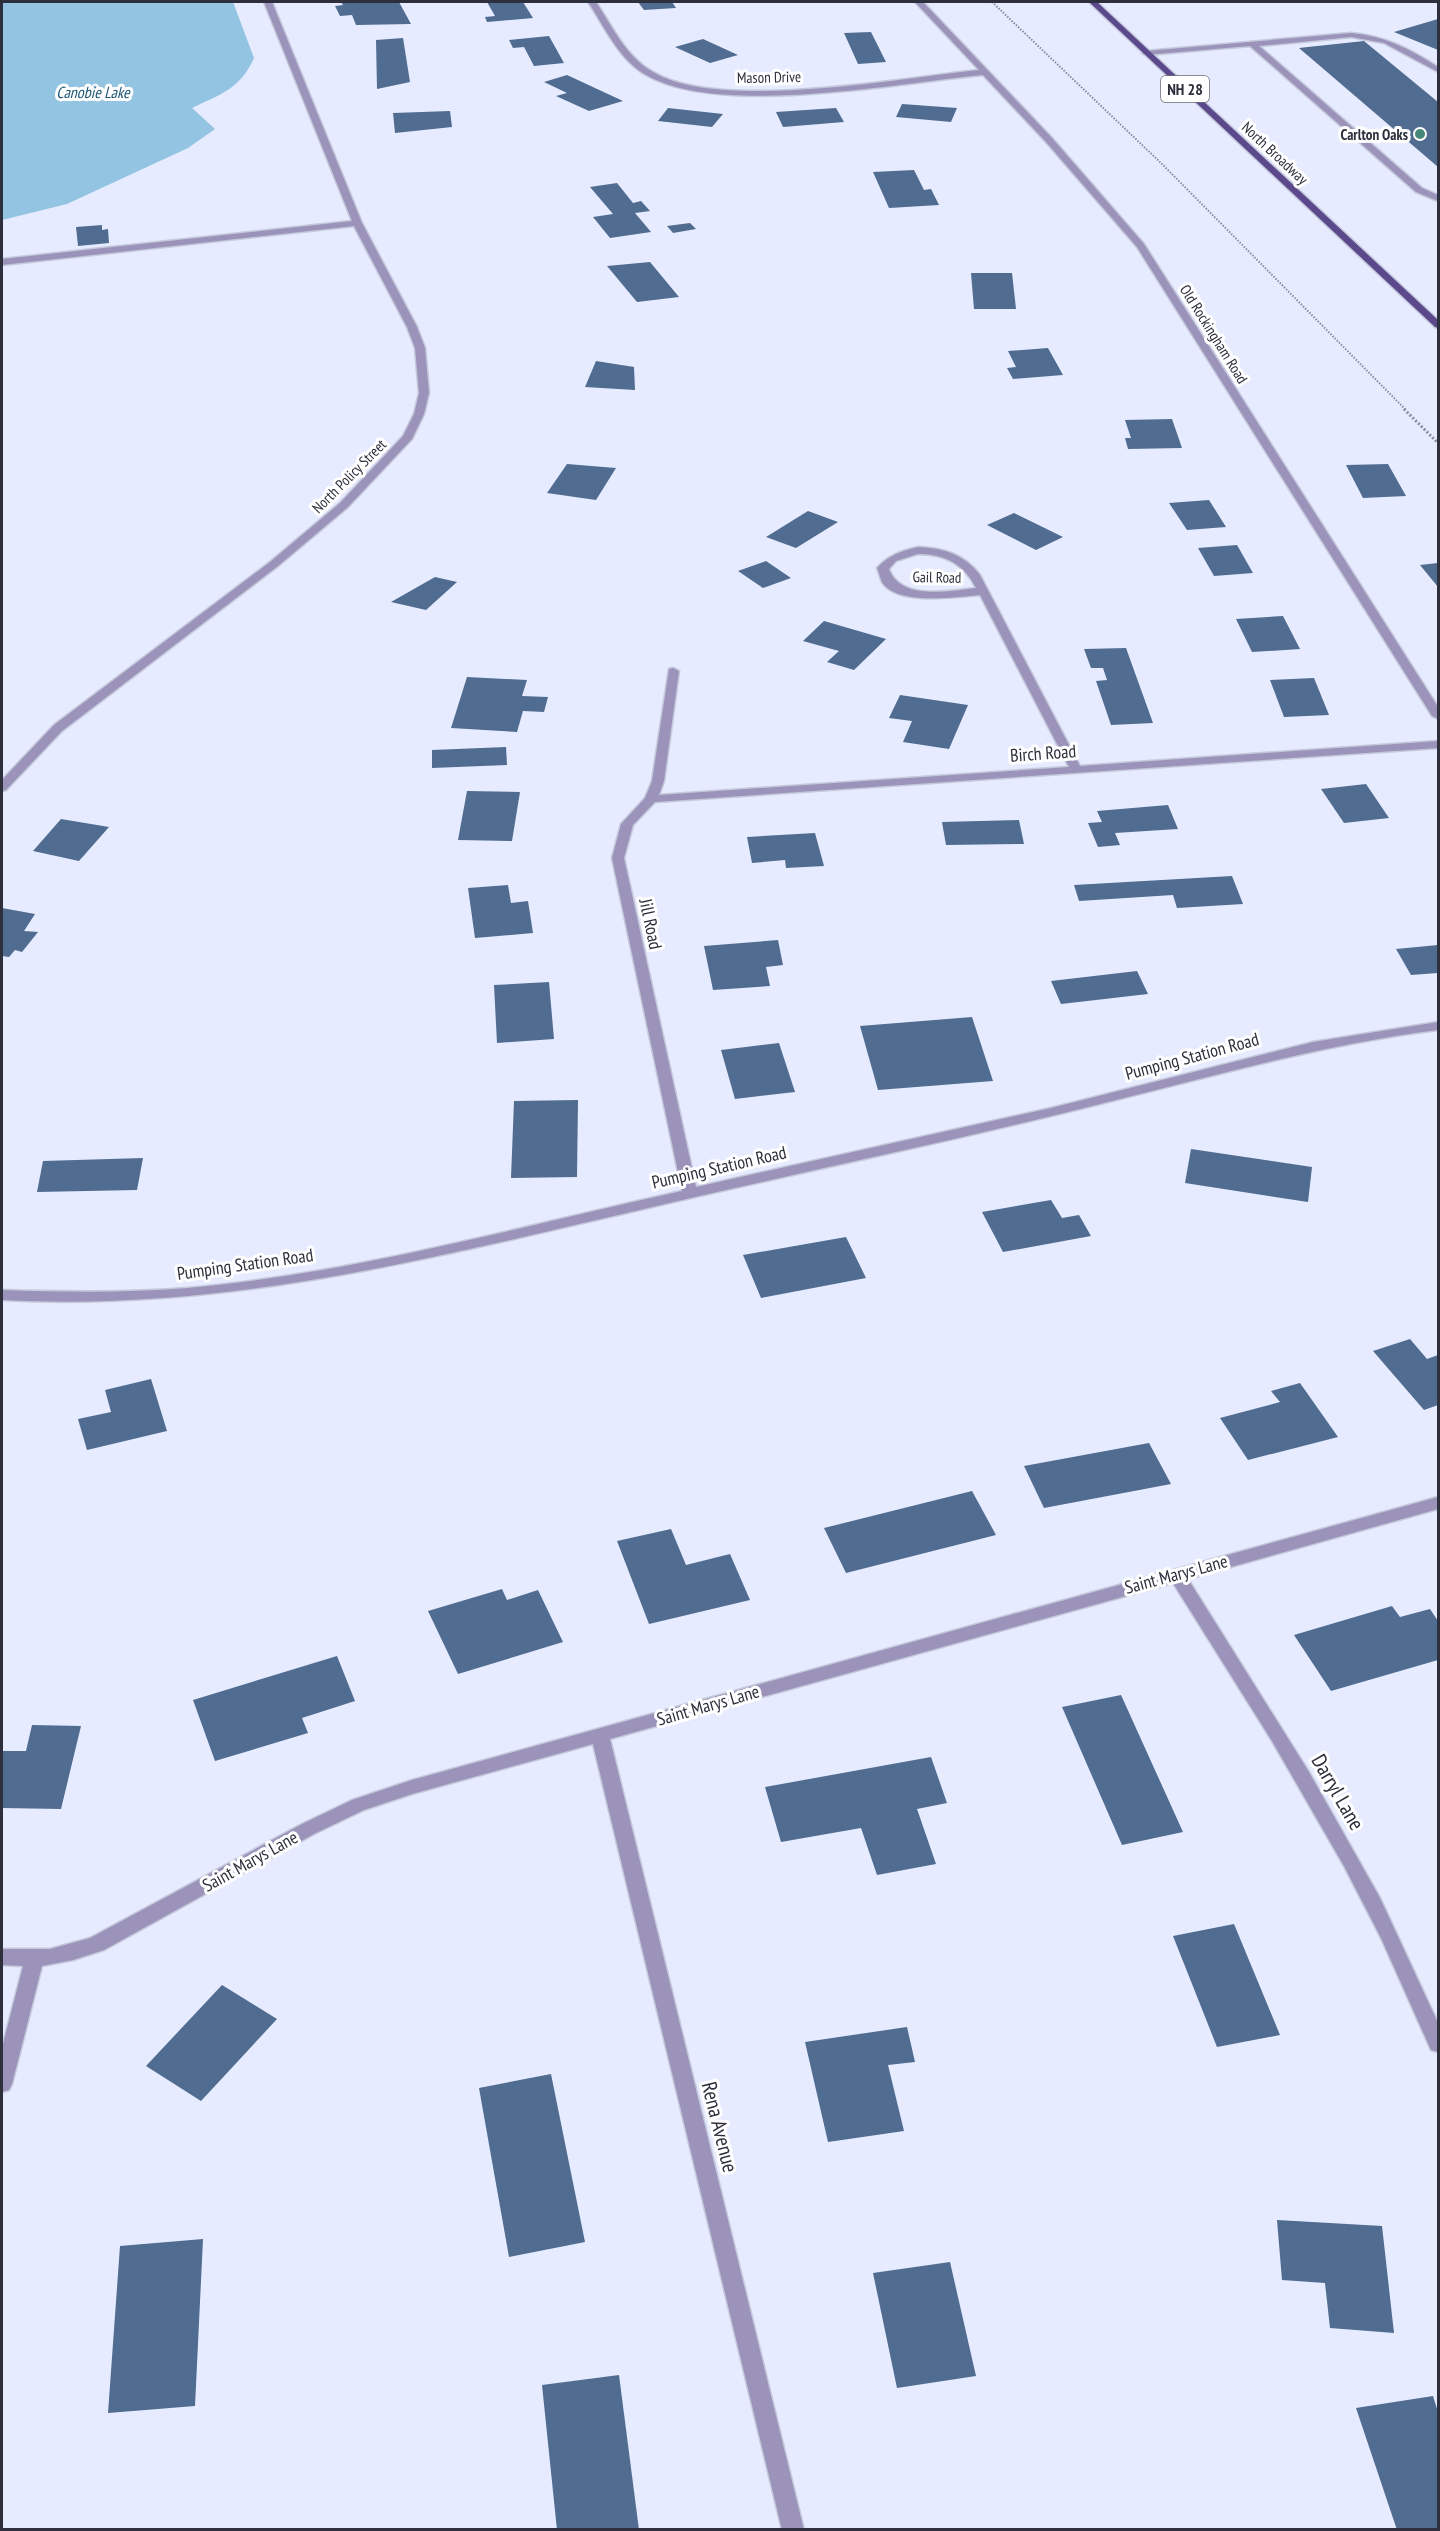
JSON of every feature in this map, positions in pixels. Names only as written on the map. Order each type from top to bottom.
[{"type":"main road","name":"North Broadway","points":[[1093,2],[1438,325]]},
{"type":"street","name":"North Policy Street","points":[[2,787],[29,755],[66,722],[312,534],[368,482],[408,437],[419,414],[424,393],[420,348],[412,327],[357,223],[268,2]]},
{"type":"street","name":"Mason Drive","points":[[592,2],[642,69],[669,83],[693,88],[742,93],[801,91],[985,72]]},
{"type":"street","name":"Old Rockingham Road","points":[[918,2],[1110,207],[1141,246],[1438,716]]},
{"type":"street","points":[[1146,52],[1351,35],[1368,36],[1398,44],[1438,70]]},
{"type":"street","points":[[1252,44],[1419,190],[1438,198]]},
{"type":"street","points":[[2,262],[357,223]]},
{"type":"street","name":"Gail Road","points":[[983,591],[936,595],[908,592],[888,582],[884,568],[889,561],[912,552],[942,552],[966,562],[983,591],[1076,769]]},
{"type":"street","name":"Jill Road","points":[[673,670],[658,781],[651,799],[627,824],[618,858],[690,1194]]},
{"type":"street","name":"Birch Road","points":[[651,799],[1438,745]]},
{"type":"street","name":"Pumping Station Road","points":[[2,1294],[80,1297],[150,1295],[276,1282],[439,1251],[690,1194],[1106,1098],[1305,1047],[1365,1035],[1438,1026]]},
{"type":"street","name":"Saint Marys Lane","points":[[2,1957],[34,1960],[67,1955],[97,1944],[266,1851],[358,1805],[600,1735],[1438,1503]]},
{"type":"street","name":"Darryl Lane","points":[[1176,1574],[1271,1721],[1323,1810],[1375,1905],[1438,2044]]},
{"type":"street","name":"Rena Avenue","points":[[600,1735],[793,2529]]},
{"type":"street","points":[[2,2084],[34,1960]]},
{"type":"path","points":[[992,2],[1162,164],[1438,443]]},
{"type":"water","name":"Canobie Lake","points":[[2,2],[233,2],[254,58],[236,84],[192,108],[215,129],[188,148],[67,204],[2,220]]},
{"type":"building","points":[[341,2],[399,2],[411,24],[356,25],[352,15],[340,16],[335,6],[343,5]]},
{"type":"building","points":[[487,2],[523,2],[533,18],[487,22],[485,17],[495,16]]},
{"type":"building","points":[[638,2],[672,2],[676,8],[644,10]]},
{"type":"building","points":[[1438,19],[1438,50],[1394,32]]},
{"type":"building","points":[[871,32],[886,62],[858,64],[844,33]]},
{"type":"building","points":[[549,36],[564,63],[534,66],[524,47],[513,48],[509,40]]},
{"type":"building","points":[[403,38],[410,82],[377,89],[376,40]]},
{"type":"building","points":[[703,39],[738,55],[710,63],[675,47]]},
{"type":"building","name":"Carlton Oaks","points":[[1364,41],[1438,102],[1438,167],[1299,48]]},
{"type":"building","points":[[567,75],[623,101],[589,111],[556,96],[567,93],[544,82]]},
{"type":"building","points":[[902,104],[957,108],[951,122],[896,117]]},
{"type":"building","points":[[668,108],[723,114],[712,127],[658,121]]},
{"type":"building","points":[[836,108],[844,122],[783,127],[776,112]]},
{"type":"building","points":[[450,111],[452,127],[395,133],[393,113]]},
{"type":"building","points":[[914,170],[924,190],[931,189],[939,205],[889,208],[873,172]]},
{"type":"building","points":[[617,183],[633,203],[641,201],[650,211],[635,213],[651,232],[610,238],[593,217],[613,214],[590,187]]},
{"type":"building","points":[[690,223],[696,229],[673,233],[667,226]]},
{"type":"building","points":[[102,225],[102,230],[108,229],[109,243],[78,246],[76,227]]},
{"type":"building","points":[[650,262],[679,297],[637,302],[607,266]]},
{"type":"building","points":[[971,273],[1012,273],[1016,309],[974,309]]},
{"type":"building","points":[[1048,348],[1063,375],[1013,379],[1007,368],[1016,367],[1008,351]]},
{"type":"building","points":[[596,361],[634,367],[635,390],[585,387]]},
{"type":"building","points":[[1172,419],[1182,448],[1128,449],[1125,438],[1131,438],[1125,420]]},
{"type":"building","points":[[567,464],[616,468],[596,500],[547,493]]},
{"type":"building","points":[[1388,464],[1406,496],[1363,498],[1346,465]]},
{"type":"building","points":[[1209,500],[1226,527],[1187,530],[1169,503]]},
{"type":"building","points":[[808,511],[838,522],[796,548],[766,537]]},
{"type":"building","points":[[1014,513],[1063,537],[1036,550],[987,525]]},
{"type":"building","points":[[1237,545],[1253,573],[1214,576],[1198,548]]},
{"type":"building","points":[[766,561],[791,578],[763,588],[738,571]]},
{"type":"building","points":[[1438,563],[1438,587],[1420,565]]},
{"type":"building","points":[[435,577],[457,582],[426,610],[391,602]]},
{"type":"building","points":[[1283,616],[1300,649],[1252,652],[1236,619]]},
{"type":"building","points":[[824,621],[886,639],[854,670],[827,662],[839,651],[803,641]]},
{"type":"building","points":[[1126,648],[1153,723],[1111,725],[1096,681],[1107,680],[1103,668],[1091,668],[1084,649]]},
{"type":"building","points":[[467,677],[527,680],[522,696],[548,697],[544,712],[523,711],[517,732],[451,728]]},
{"type":"building","points":[[1314,678],[1329,715],[1284,717],[1270,680]]},
{"type":"building","points":[[900,695],[968,705],[949,749],[903,742],[912,721],[889,718]]},
{"type":"building","points":[[506,747],[507,765],[432,768],[432,750]]},
{"type":"building","points":[[1366,784],[1389,818],[1344,823],[1321,789]]},
{"type":"building","points":[[467,791],[520,792],[512,841],[458,840]]},
{"type":"building","points":[[1168,805],[1178,829],[1115,833],[1120,845],[1098,847],[1088,823],[1102,822],[1097,811]]},
{"type":"building","points":[[61,819],[109,827],[79,861],[33,851]]},
{"type":"building","points":[[1019,820],[1024,844],[946,845],[942,822]]},
{"type":"building","points":[[815,833],[824,866],[786,868],[785,860],[752,863],[747,837]]},
{"type":"building","points":[[1232,876],[1243,904],[1177,908],[1173,895],[1079,901],[1074,885]]},
{"type":"building","points":[[508,885],[511,903],[528,901],[533,933],[475,938],[468,888]]},
{"type":"building","points":[[2,908],[35,914],[24,931],[38,932],[22,952],[15,950],[9,957],[2,956]]},
{"type":"building","points":[[778,940],[783,965],[766,967],[770,986],[713,990],[704,946]]},
{"type":"building","points":[[1438,945],[1438,973],[1411,975],[1396,949]]},
{"type":"building","points":[[1137,971],[1148,994],[1061,1004],[1051,981]]},
{"type":"building","points":[[549,982],[554,1039],[497,1043],[494,985]]},
{"type":"building","points":[[972,1017],[993,1081],[878,1090],[860,1026]]},
{"type":"building","points":[[779,1043],[795,1092],[735,1099],[721,1050]]},
{"type":"building","points":[[578,1100],[577,1177],[511,1178],[514,1101]]},
{"type":"building","points":[[1191,1149],[1312,1167],[1308,1202],[1185,1183]]},
{"type":"building","points":[[143,1158],[137,1190],[37,1192],[43,1161]]},
{"type":"building","points":[[1051,1200],[1062,1218],[1079,1215],[1091,1236],[1003,1252],[982,1212]]},
{"type":"building","points":[[846,1237],[866,1278],[761,1298],[743,1255]]},
{"type":"building","points":[[1410,1339],[1427,1359],[1438,1355],[1438,1405],[1424,1410],[1373,1351]]},
{"type":"building","points":[[151,1379],[167,1431],[87,1450],[78,1419],[111,1412],[105,1390]]},
{"type":"building","points":[[1300,1383],[1338,1437],[1248,1460],[1220,1418],[1280,1402],[1271,1391]]},
{"type":"building","points":[[1149,1443],[1171,1484],[1044,1508],[1024,1466]]},
{"type":"building","points":[[972,1491],[996,1535],[846,1573],[824,1528]]},
{"type":"building","points":[[671,1529],[686,1565],[730,1554],[750,1600],[649,1624],[617,1541]]},
{"type":"building","points":[[502,1589],[507,1600],[538,1590],[563,1642],[458,1674],[428,1611]]},
{"type":"building","points":[[1392,1606],[1400,1617],[1430,1609],[1438,1621],[1438,1660],[1331,1691],[1294,1635]]},
{"type":"building","points":[[337,1656],[355,1701],[302,1718],[308,1733],[215,1761],[193,1700]]},
{"type":"building","points":[[1121,1695],[1183,1832],[1122,1845],[1062,1707]]},
{"type":"building","points":[[32,1725],[81,1726],[61,1809],[2,1808],[2,1751],[26,1751]]},
{"type":"building","points":[[931,1757],[947,1803],[917,1809],[936,1864],[877,1875],[861,1828],[781,1842],[765,1787]]},
{"type":"building","points":[[1234,1924],[1280,2035],[1217,2047],[1173,1936]]},
{"type":"building","points":[[222,1985],[277,2019],[201,2101],[146,2066]]},
{"type":"building","points":[[907,2027],[915,2062],[888,2065],[904,2131],[828,2142],[805,2042]]},
{"type":"building","points":[[551,2074],[585,2242],[509,2257],[479,2088]]},
{"type":"building","points":[[1277,2220],[1382,2226],[1394,2333],[1330,2328],[1325,2283],[1282,2280]]},
{"type":"building","points":[[203,2239],[195,2406],[108,2413],[120,2246]]},
{"type":"building","points":[[950,2262],[976,2376],[897,2388],[873,2273]]},
{"type":"building","points":[[619,2375],[639,2530],[557,2530],[542,2385]]},
{"type":"building","points":[[1433,2396],[1438,2412],[1438,2530],[1397,2530],[1356,2408]]},
{"type":"place","name":"Carlton Oaks","points":[[1420,134]]}]
